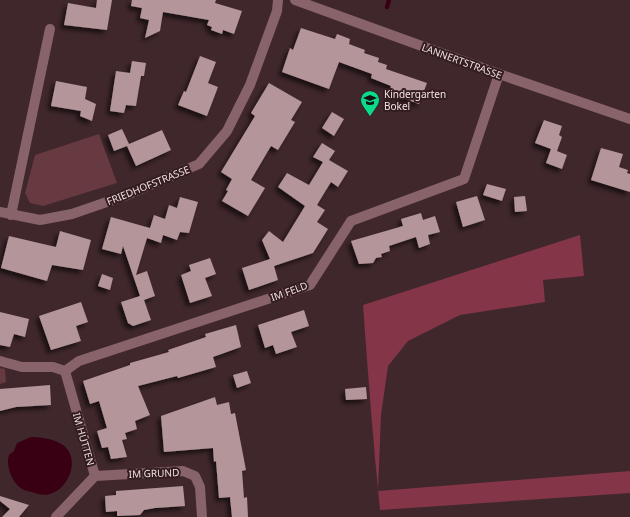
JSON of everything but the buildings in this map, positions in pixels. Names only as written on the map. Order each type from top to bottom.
[{"type":"street","name":"FRIEDHOFSTRASSE","points":[[0,212],[40,220],[72,214],[127,195],[199,164],[227,131],[250,85],[277,11],[278,0]]},
{"type":"street","name":"LANNERTSTRASSE","points":[[295,0],[499,74],[630,119]]},
{"type":"street","points":[[11,215],[50,29]]},
{"type":"street","name":"IM FELD","points":[[65,371],[79,361],[310,285],[351,221],[464,179],[499,74]]},
{"type":"street","points":[[0,361],[22,367],[53,367],[65,371]]},
{"type":"street","name":"IM HÜTTEN","points":[[56,517],[95,476],[65,371]]},
{"type":"street","name":"IM GRUND","points":[[95,476],[183,471],[194,476],[200,487],[202,517]]},
{"type":"shaded area","points":[[99,134],[117,183],[43,206],[30,203],[25,193],[35,155]]},
{"type":"shaded area","points":[[580,235],[584,276],[543,280],[545,302],[460,315],[408,341],[388,366],[381,415],[378,490],[363,305]]},
{"type":"shaded area","points":[[0,368],[5,369],[6,382],[0,384]]},
{"type":"shaded area","points":[[31,437],[39,437],[56,441],[63,445],[71,457],[72,465],[67,480],[57,491],[50,494],[45,495],[22,489],[14,481],[10,472],[8,465],[9,455],[14,451],[17,443]]},
{"type":"shaded area","points":[[630,471],[630,493],[380,510],[378,491]]},
{"type":"waterway","points":[[387,7],[389,0]]},
{"type":"place","name":"Kindergarten Bokel","points":[[370,117]]}]
